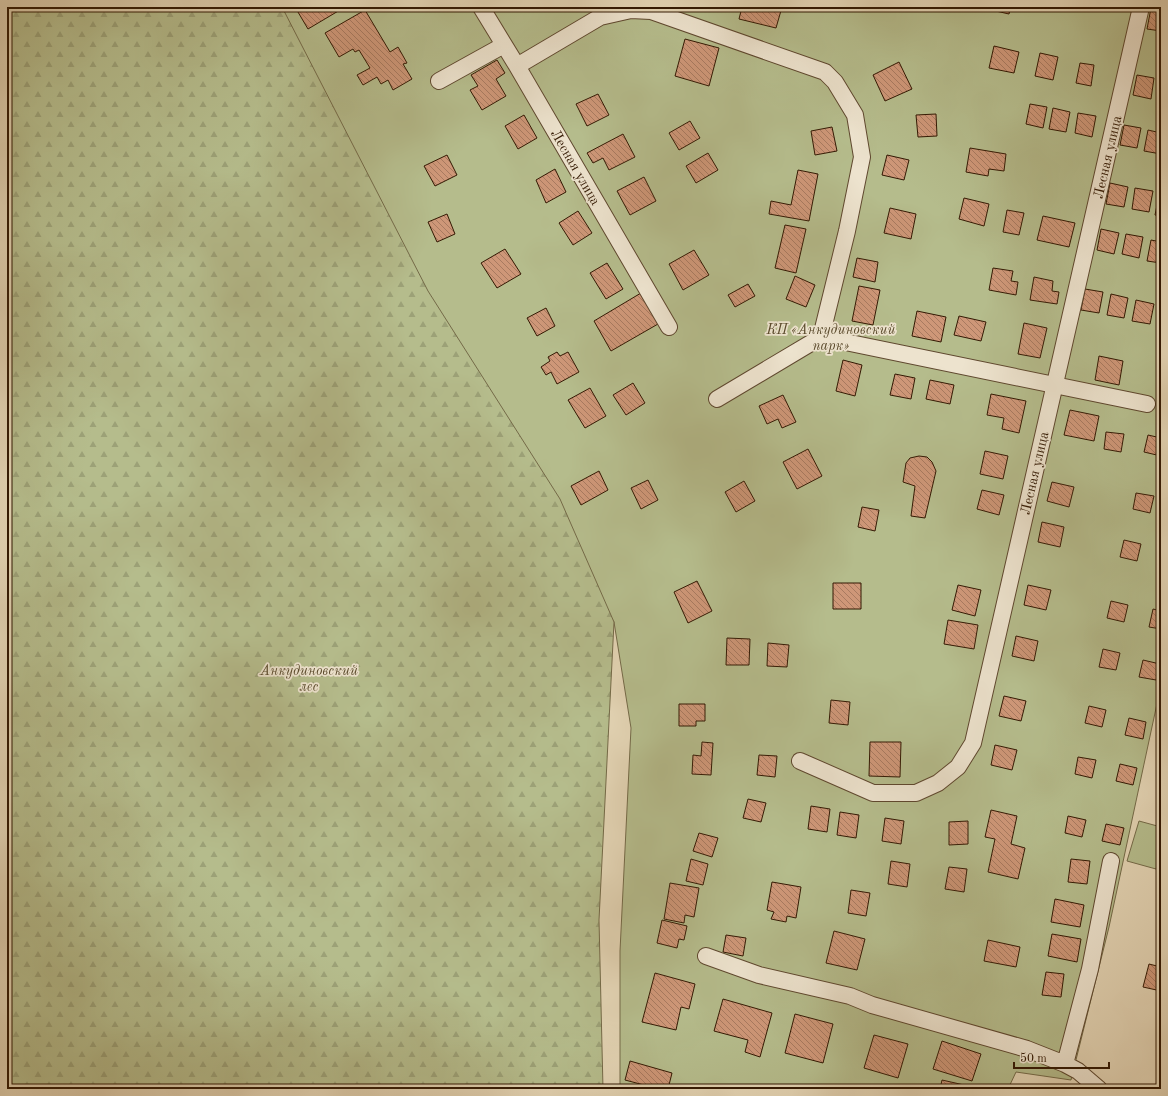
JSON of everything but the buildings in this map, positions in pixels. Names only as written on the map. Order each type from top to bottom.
[{"type":"street","name":"Лесная улица","points":[[481,7],[669,327]]},
{"type":"street","name":"Лесная улица","points":[[800,761],[873,794],[916,793],[938,783],[958,767],[972,743],[1141,7]]},
{"type":"street","points":[[517,66],[600,18],[631,10],[651,11],[826,72],[835,82],[855,115],[862,157],[821,337]]},
{"type":"street","points":[[438,81],[504,44]]},
{"type":"street","points":[[717,399],[821,337],[1147,404]]},
{"type":"street","points":[[1064,1064],[1090,969],[1111,861]]},
{"type":"street","points":[[706,956],[759,975],[850,996],[872,1005],[1027,1049],[1078,1071],[1099,1089]]},
{"type":"green space","name":"Анкудиновский лес","points":[[7,7],[282,7],[428,291],[560,499],[614,622],[599,920],[603,1089],[7,1089]]},
{"type":"green space","name":"КП «Анкудиновский парк»","points":[[259,7],[1161,7],[1161,685],[1109,927],[1071,1080],[1016,1072],[1008,1089],[620,1089],[620,951],[631,728],[614,622]]},
{"type":"green space","points":[[1139,821],[1161,827],[1161,853],[1156,869],[1127,861]]}]
